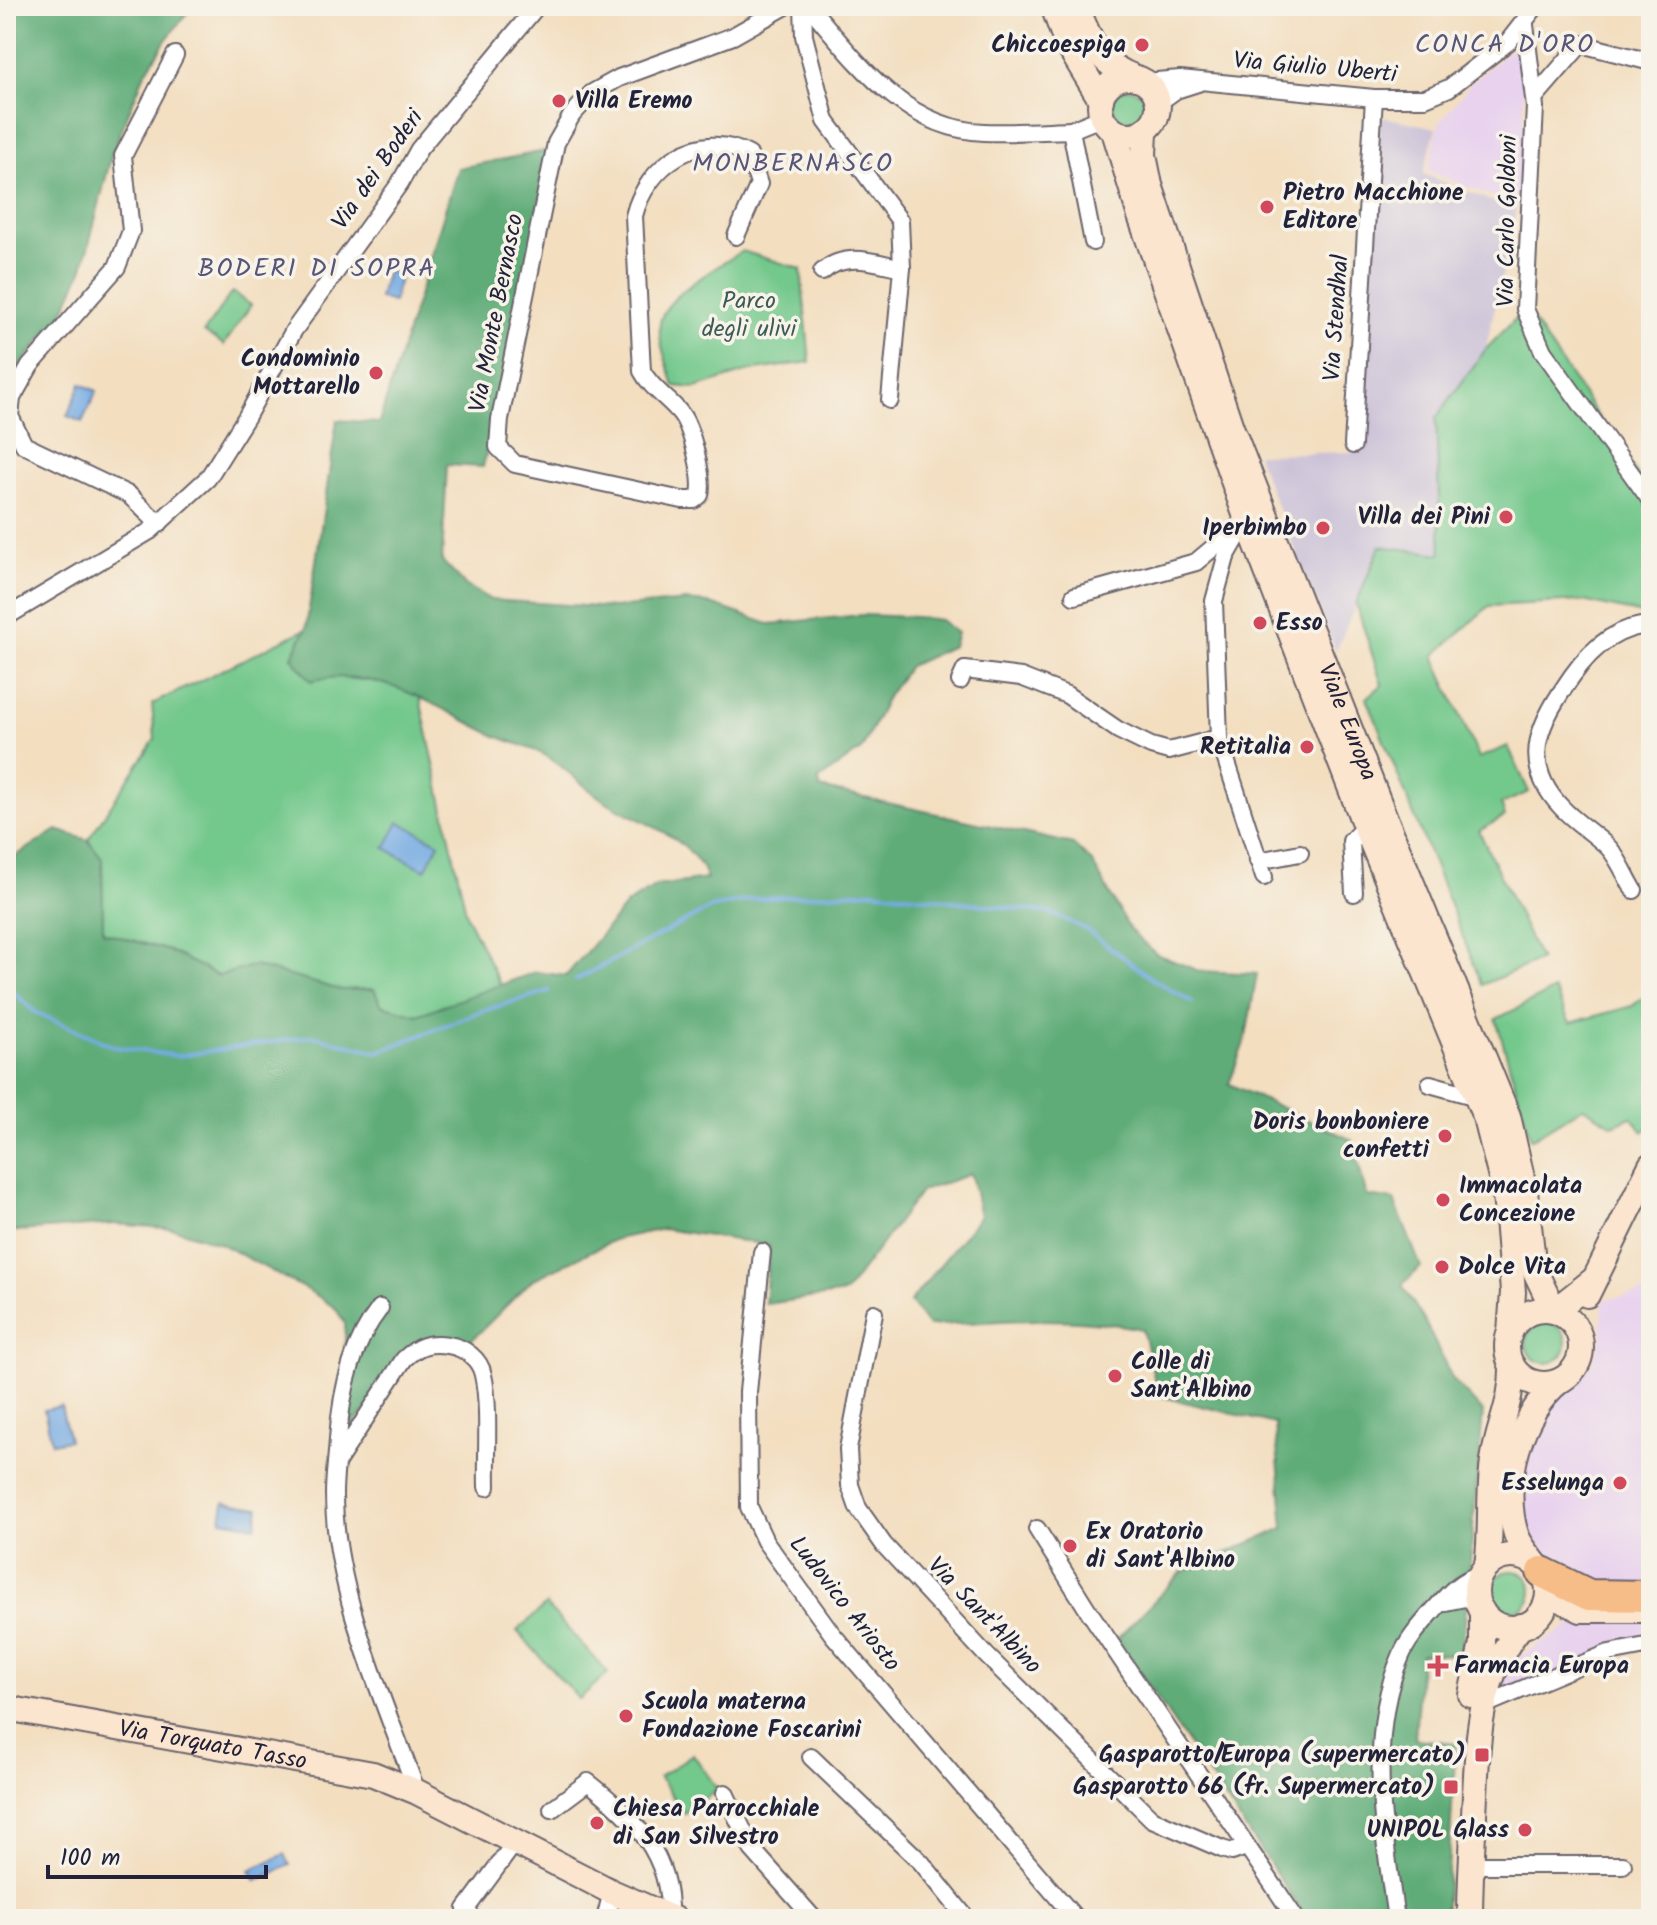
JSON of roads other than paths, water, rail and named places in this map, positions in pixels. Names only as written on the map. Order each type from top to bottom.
[{"type":"highway","points":[[1542,1577],[1589,1595],[1651,1596]]},
{"type":"street","name":"Via dei Boderi","points":[[6,617],[159,524],[208,478],[247,416],[294,330],[400,183],[419,149],[537,6]]},
{"type":"street","name":"Via Monte Bernasco","points":[[736,236],[759,184],[749,155],[735,147],[714,146],[682,155],[660,166],[640,194],[634,216],[642,371],[649,383],[682,416],[701,474],[700,495],[694,500],[682,500],[601,484],[515,464],[505,456],[498,447],[500,419],[556,143],[572,115],[592,93],[619,78],[733,36],[786,6]]},
{"type":"street","points":[[806,6],[888,92],[906,107],[942,124],[981,132],[1071,130],[1106,116]]},
{"type":"street","points":[[806,6],[804,36],[826,121],[900,221],[904,237],[890,400]]},
{"type":"street","name":"Viale Europa","points":[[1053,6],[1066,42],[1106,116],[1247,520],[1365,826],[1476,1090],[1505,1194],[1513,1292],[1510,1333]]},
{"type":"street","points":[[1076,6],[1091,45],[1109,63],[1140,80],[1158,103]]},
{"type":"street","name":"Via Giulio Uberti","points":[[1140,80],[1171,79],[1410,100],[1438,94],[1508,42],[1525,25],[1536,6]]},
{"type":"street","name":"Via Carlo Goldoni","points":[[1525,25],[1535,97],[1525,309],[1543,351],[1651,501]]},
{"type":"street","points":[[1535,97],[1581,44],[1651,62]]},
{"type":"street","points":[[159,524],[129,495],[24,445],[10,416],[12,398],[30,366],[117,267],[131,231],[123,156],[175,55]]},
{"type":"street","points":[[1106,116],[1110,84],[1140,80]]},
{"type":"street","name":"Via Giulio Uberti","points":[[1158,103],[1176,90],[1199,82]]},
{"type":"street","name":"Via Stendhal","points":[[1353,445],[1374,98]]},
{"type":"street","name":"Viale Europa","points":[[1158,103],[1155,119],[1145,130],[1146,169],[1171,249],[1231,427],[1385,818],[1508,1116],[1525,1191],[1533,1264],[1554,1311]]},
{"type":"street","points":[[1106,116],[1130,135],[1145,130]]},
{"type":"street","points":[[1071,130],[1093,242]]},
{"type":"street","points":[[822,272],[833,262],[851,258],[902,268]]},
{"type":"street","points":[[1074,596],[1196,562],[1247,520]]},
{"type":"street","points":[[1247,520],[1226,557],[1214,601],[1219,738],[1261,869],[1300,853]]},
{"type":"street","points":[[1634,890],[1611,850],[1561,808],[1551,793],[1538,765],[1536,743],[1554,703],[1582,662],[1612,634],[1651,625]]},
{"type":"street","points":[[1626,630],[1651,632]]},
{"type":"street","points":[[960,681],[965,670],[1021,677],[1067,695],[1118,730],[1169,751],[1219,738]]},
{"type":"street","points":[[1354,893],[1351,841],[1365,826]]},
{"type":"street","points":[[1430,1084],[1466,1094],[1476,1090]]},
{"type":"street","points":[[1470,1919],[1470,1865],[1482,1706],[1502,1653],[1526,1624],[1540,1614],[1542,1577],[1517,1536],[1513,1483],[1526,1426],[1540,1399],[1571,1373],[1581,1353],[1578,1331],[1592,1281],[1651,1165]]},
{"type":"street","name":"Ludovico Ariosto","points":[[762,1252],[748,1392],[747,1486],[749,1507],[765,1541],[833,1635],[1076,1919]]},
{"type":"street","points":[[1554,1311],[1592,1281]]},
{"type":"street","points":[[380,1308],[364,1328],[353,1356],[340,1409],[334,1494],[341,1558],[362,1636],[417,1792]]},
{"type":"street","points":[[1561,1380],[1539,1383],[1519,1374],[1508,1354],[1510,1333],[1516,1324],[1533,1312],[1554,1311],[1572,1322],[1578,1331]]},
{"type":"street","name":"Via Sant'Albino","points":[[874,1313],[848,1449],[850,1485],[858,1508],[884,1545],[986,1655],[1152,1819],[1232,1852],[1246,1847]]},
{"type":"street","points":[[336,1463],[404,1359],[418,1347],[434,1343],[454,1346],[472,1354],[483,1374],[487,1487]]},
{"type":"street","points":[[1470,1865],[1465,1845],[1465,1765],[1471,1696],[1482,1643],[1480,1606],[1492,1466],[1511,1399],[1512,1365]]},
{"type":"street","points":[[1037,1529],[1296,1919]]},
{"type":"street","points":[[1396,1919],[1382,1777],[1387,1695],[1401,1655],[1413,1635],[1459,1583],[1506,1556],[1517,1556],[1573,1607],[1596,1611],[1651,1610]]},
{"type":"street","points":[[1441,1603],[1458,1598],[1480,1606],[1499,1625],[1577,1619],[1596,1611]]},
{"type":"street","points":[[1482,1706],[1609,1653],[1651,1645]]},
{"type":"street","points":[[1489,1682],[1498,1691],[1513,1694]]},
{"type":"street","name":"Via Torquato Tasso","points":[[6,1708],[373,1774],[417,1792],[612,1892],[672,1918]]},
{"type":"street","points":[[811,1757],[921,1862],[967,1919]]},
{"type":"street","points":[[552,1809],[588,1782],[620,1806],[663,1864],[670,1889],[672,1918]]},
{"type":"street","points":[[725,1793],[752,1849],[814,1919]]},
{"type":"street","points":[[473,1919],[466,1909],[516,1841]]},
{"type":"street","points":[[1470,1865],[1623,1865]]},
{"type":"street","points":[[605,1919],[612,1892]]},
{"type":"water","points":[[387,271],[401,275],[393,302],[379,298]]},
{"type":"water","points":[[81,384],[97,391],[82,422],[67,416]]},
{"type":"water","points":[[399,822],[439,843],[425,870],[385,848]]},
{"type":"water","points":[[61,1406],[69,1440],[52,1443],[44,1410]]},
{"type":"water","points":[[224,1502],[259,1508],[256,1526],[221,1520]]},
{"type":"water","points":[[285,1854],[290,1865],[256,1881],[250,1870]]},
{"type":"waterway","points":[[576,980],[710,908],[753,899],[872,891],[1051,913],[1085,929],[1154,980],[1192,1002]]},
{"type":"waterway","points":[[6,985],[35,1012],[115,1047],[177,1056],[313,1036],[378,1052],[479,1012],[549,991]]},
{"type":"place","name":"Chiccoespiga","points":[[1142,45]]},
{"type":"place","name":"Villa Eremo","points":[[559,101]]},
{"type":"place","name":"Pietro Macchione Editore","points":[[1267,207]]},
{"type":"place","name":"Condominio Mottarello","points":[[376,373]]},
{"type":"place","name":"Villa dei Pini","points":[[1506,517]]},
{"type":"place","name":"Iperbimbo","points":[[1323,528]]},
{"type":"place","name":"Esso","points":[[1260,623]]},
{"type":"place","name":"Retitalia","points":[[1307,747]]},
{"type":"place","name":"Doris bonboniere confetti","points":[[1445,1136]]},
{"type":"place","name":"Immacolata Concezione","points":[[1443,1200]]},
{"type":"place","name":"Dolce Vita","points":[[1442,1267]]},
{"type":"place","name":"Colle di Sant'Albino","points":[[1115,1376]]},
{"type":"place","name":"Esselunga","points":[[1620,1483]]},
{"type":"place","name":"Ex Oratorio di Sant'Albino","points":[[1070,1546]]},
{"type":"place","name":"Farmacia Europa","points":[[1438,1666]]},
{"type":"place","name":"Scuola materna Fondazione Foscarini","points":[[626,1716]]},
{"type":"place","name":"Gasparotto/Europa (supermercato)","points":[[1482,1755]]},
{"type":"place","name":"Gasparotto 66 (fr. Supermercato)","points":[[1451,1787]]},
{"type":"place","name":"Chiesa Parrocchiale di San Silvestro","points":[[597,1823]]},
{"type":"place","name":"UNIPOL Glass","points":[[1525,1830]]},
{"type":"district","name":"CONCA D'ORO","points":[[1505,45]]},
{"type":"district","name":"MONBERNASCO","points":[[793,164]]},
{"type":"district","name":"BODERI DI SOPRA","points":[[317,269]]},
{"type":"park label","name":"Parco degli ulivi","points":[[749,315]]}]
